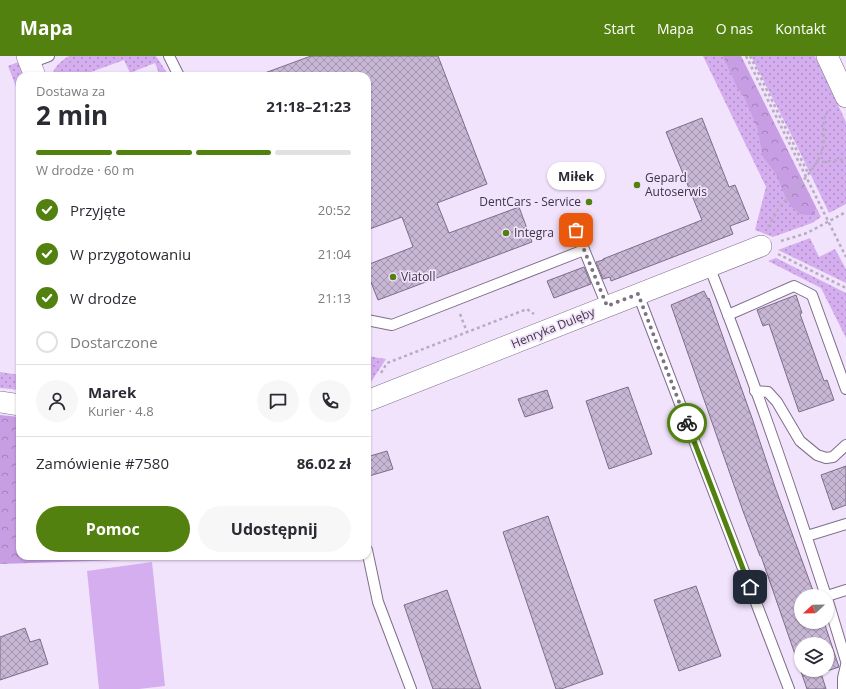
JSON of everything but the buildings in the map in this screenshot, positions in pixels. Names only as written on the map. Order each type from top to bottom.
[{"type":"street","points":[[827,56],[839,102]]},
{"type":"street","name":"Henryka Dulęby","points":[[371,399],[761,246]]},
{"type":"street","points":[[0,402],[16,404]]},
{"type":"lane","points":[[169,56],[177,72]]},
{"type":"lane","points":[[576,230],[607,306]]},
{"type":"lane","points":[[371,321],[392,325],[584,250]]},
{"type":"lane","points":[[709,266],[807,536],[824,589]]},
{"type":"lane","points":[[728,315],[794,286],[812,295],[846,388]]},
{"type":"lane","points":[[638,294],[789,689]]},
{"type":"lane","points":[[755,391],[768,392],[777,402],[800,441],[817,455],[826,458],[833,457],[846,445]]},
{"type":"lane","points":[[807,536],[846,524]]},
{"type":"lane","points":[[369,560],[378,602],[411,689]]},
{"type":"lane","points":[[834,594],[846,590]]},
{"type":"lane","points":[[834,621],[846,661]]},
{"type":"lane","points":[[844,689],[843,678],[846,665]]},
{"type":"path","points":[[746,56],[846,257]]},
{"type":"path","points":[[750,56],[808,173]]},
{"type":"path","points":[[761,246],[768,226],[782,204],[806,176],[816,161],[823,144],[823,120],[826,113],[839,102]]},
{"type":"path","points":[[816,161],[823,162],[846,159]]},
{"type":"path","points":[[761,246],[807,233],[846,212]]},
{"type":"path","points":[[761,246],[846,288]]},
{"type":"path","points":[[455,301],[467,332]]},
{"type":"shaded area","points":[[69,56],[156,56],[166,72],[158,72],[155,63],[130,72],[124,60],[91,72],[53,72],[58,64]]},
{"type":"shaded area","points":[[703,56],[741,56],[821,217],[812,223],[773,237],[755,230],[766,187]]},
{"type":"shaded area","points":[[751,56],[815,56],[846,122],[846,204],[829,213]]},
{"type":"shaded area","points":[[21,61],[25,72],[16,72],[16,87],[8,66]]},
{"type":"shaded area","points":[[810,238],[819,257],[835,249],[846,269],[846,283],[778,250]]},
{"type":"shaded area","points":[[776,258],[846,293],[846,338],[821,288],[768,261]]},
{"type":"shaded area","points":[[371,357],[386,359],[371,382]]},
{"type":"shaded area","points":[[0,372],[16,374],[16,390],[0,388]]},
{"type":"shaded area","points":[[152,562],[165,686],[139,689],[99,689],[87,571]]},
{"type":"green space","points":[[723,56],[741,56],[816,208],[814,215],[800,214],[791,206],[786,198],[776,174],[763,157],[757,127],[744,97],[736,85]]},
{"type":"green space","points":[[0,415],[16,417],[16,560],[122,560],[0,564]]},
{"type":"way so far","points":[[576,230],[607,306],[638,294],[687,423]]},
{"type":"place","name":"Gepard Autoserwis","points":[[637,185]]},
{"type":"place","name":"DentCars - Service","points":[[589,202]]},
{"type":"place","name":"Miłek","points":[[576,230]]},
{"type":"place","name":"Integra","points":[[506,233]]},
{"type":"place","name":"Viatoll","points":[[393,277]]},
{"type":"route","points":[[687,423],[750,587]]}]
